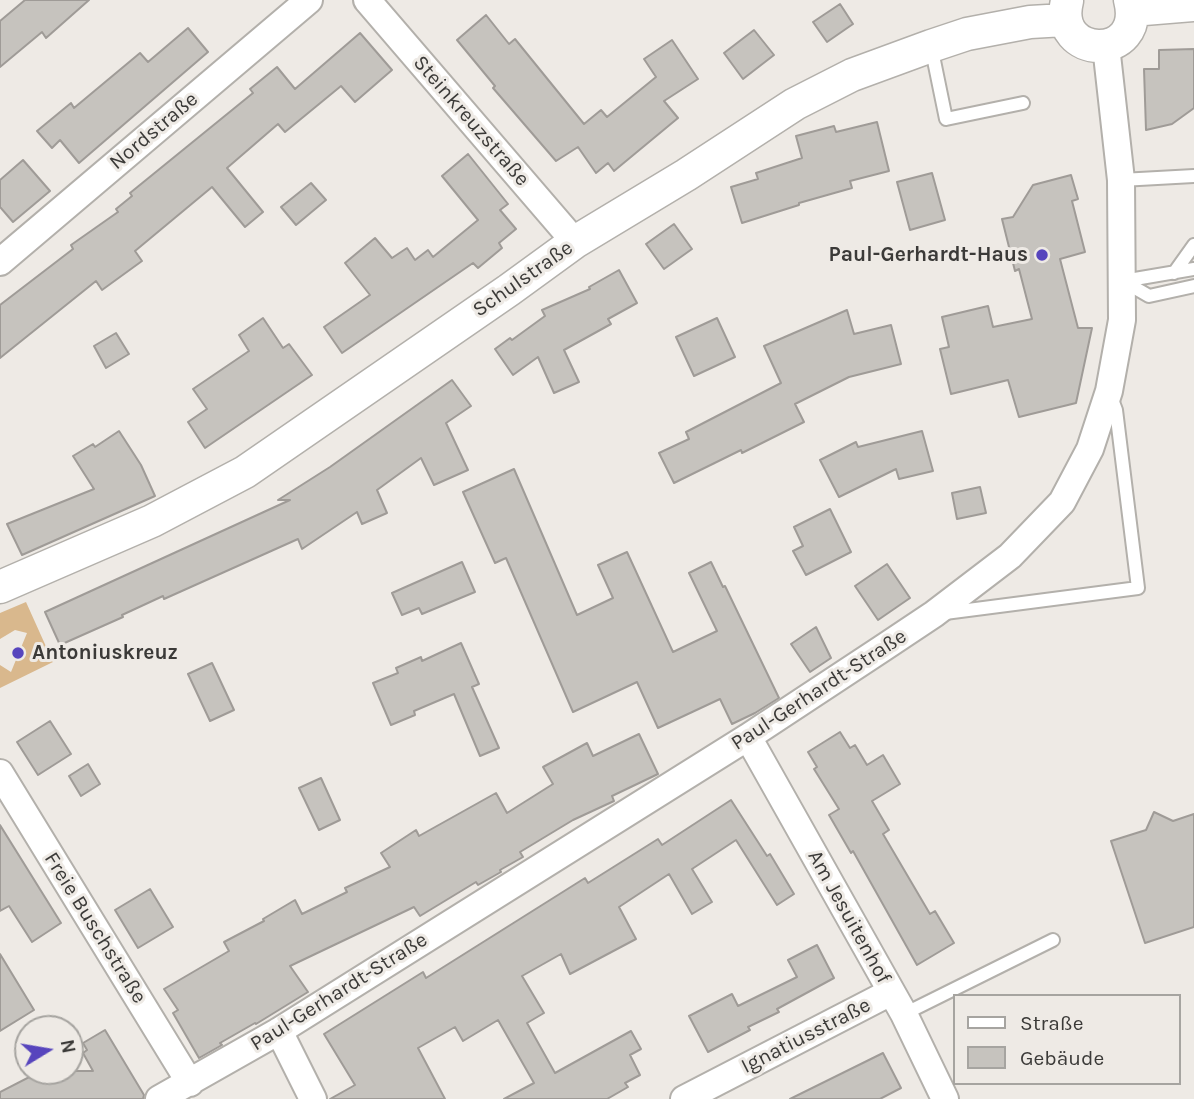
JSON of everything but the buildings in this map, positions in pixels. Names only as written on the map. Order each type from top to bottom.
[{"type":"street","name":"Nordstraße","points":[[0,262],[309,0]]},
{"type":"street","name":"Steinkreuzstraße","points":[[367,0],[575,243]]},
{"type":"street","points":[[1066,10],[1069,30],[1085,44],[1106,46],[1115,43],[1129,29],[1131,5],[1194,5]]},
{"type":"street","name":"Schulstraße","points":[[0,587],[152,521],[245,472],[575,243],[795,104],[852,75],[931,46],[967,34],[1030,22],[1066,10]]},
{"type":"street","name":"Paul-Gerhardt-Straße","points":[[159,1099],[279,1031],[748,737],[934,614],[1010,556],[1062,502],[1090,449],[1109,391],[1122,320],[1121,180],[1106,46]]},
{"type":"street","name":"Am Jesuitenhof","points":[[748,737],[898,1003],[945,1099]]},
{"type":"street","name":"Freie Buschstraße","points":[[0,773],[190,1083]]},
{"type":"street","name":"Ignatiusstraße","points":[[684,1099],[898,1003]]},
{"type":"street","points":[[279,1031],[313,1099]]},
{"type":"lane","points":[[931,46],[946,119],[1023,103]]},
{"type":"lane","points":[[1121,180],[1194,176]]},
{"type":"lane","points":[[1174,273],[1194,245]]},
{"type":"lane","points":[[1123,281],[1194,269]]},
{"type":"lane","points":[[1123,281],[1149,296],[1194,286]]},
{"type":"lane","points":[[934,614],[1138,588],[1116,410],[1109,391]]},
{"type":"lane","points":[[898,1003],[1054,940]]},
{"type":"shaded area","points":[[26,602],[53,662],[0,688],[0,665],[11,672],[27,633],[15,630],[0,639],[0,613]]},
{"type":"place","name":"Paul-Gerhardt-Haus","points":[[1042,255]]},
{"type":"place","name":"Antoniuskreuz","points":[[18,653]]}]
